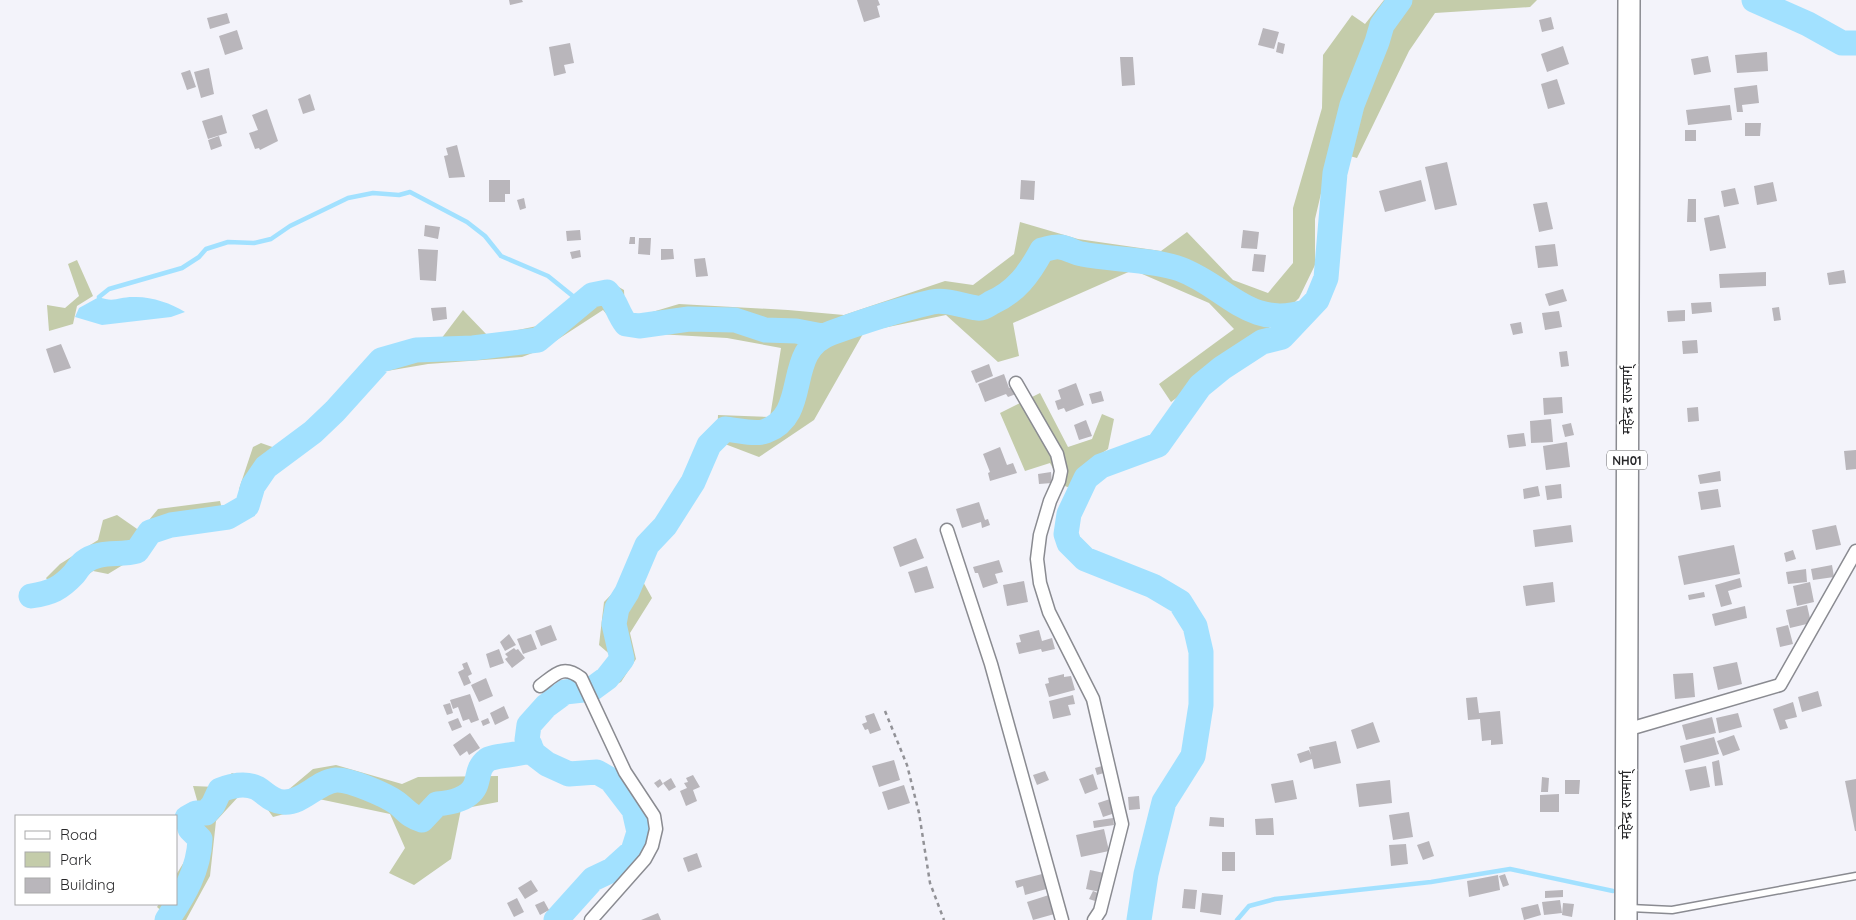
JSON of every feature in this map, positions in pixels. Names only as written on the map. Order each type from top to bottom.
[{"type":"highway","name":"महेन्द्र राज्मार्ग्","points":[[1626,914],[1629,0]]},
{"type":"street","points":[[1016,383],[1057,454],[1061,471],[1060,481],[1050,501],[1039,543],[1037,559],[1040,583],[1049,612],[1093,699],[1122,824],[1100,911],[1094,920]]},
{"type":"street","points":[[947,530],[990,664],[1062,920]]},
{"type":"street","points":[[1626,730],[1780,685],[1856,551]]},
{"type":"street","points":[[540,686],[561,671],[572,671],[583,680],[625,772],[654,816],[656,829],[652,846],[645,859],[591,920]]},
{"type":"lane","points":[[1626,914],[1672,910],[1856,876]]},
{"type":"path","points":[[885,712],[907,765],[919,813],[930,883],[944,920]]},
{"type":"green space","points":[[1384,0],[1537,0],[1530,7],[1435,13],[1409,51],[1357,158],[1331,151],[1315,219],[1315,265],[1299,298],[1262,335],[1171,402],[1159,384],[1234,329],[1209,303],[1133,270],[1013,323],[1019,356],[998,362],[946,315],[864,332],[814,420],[759,457],[717,441],[718,415],[770,417],[781,348],[727,338],[622,332],[603,310],[543,349],[522,357],[428,364],[381,372],[357,391],[345,383],[367,364],[388,350],[412,341],[441,339],[463,310],[488,336],[547,324],[608,281],[624,290],[625,313],[642,315],[679,304],[844,315],[945,281],[973,285],[1014,254],[1020,222],[1078,239],[1161,251],[1187,232],[1233,280],[1268,293],[1293,263],[1293,208],[1322,108],[1323,55],[1352,15],[1365,24]]},
{"type":"green space","points":[[77,260],[93,296],[77,306],[73,324],[49,331],[47,305],[65,308],[79,296],[68,264]]},
{"type":"green space","points":[[1040,393],[1068,447],[1092,439],[1102,414],[1114,419],[1108,449],[1083,466],[1073,489],[1062,485],[1050,463],[1025,471],[1000,413]]},
{"type":"green space","points":[[261,443],[278,449],[283,459],[270,470],[267,483],[246,513],[239,489],[253,447]]},
{"type":"green space","points":[[220,501],[225,521],[206,528],[157,534],[149,540],[136,557],[108,574],[93,571],[59,597],[46,578],[60,564],[98,540],[103,520],[117,515],[140,531],[158,509]]},
{"type":"green space","points":[[636,569],[652,598],[630,633],[636,659],[621,682],[601,691],[591,677],[613,657],[599,645],[604,602]]},
{"type":"green space","points":[[336,765],[402,784],[418,777],[498,776],[498,802],[461,809],[451,859],[414,885],[389,873],[405,848],[390,814],[314,798],[288,813],[273,817],[258,796],[239,796],[216,821],[210,876],[186,920],[172,920],[157,907],[158,905],[178,905],[178,872],[192,849],[197,800],[193,786],[216,787],[232,773],[278,791],[288,790],[313,769]]},
{"type":"water","points":[[99,297],[112,300],[128,297],[153,299],[167,303],[185,312],[171,317],[102,325],[75,317],[79,308]]},
{"type":"building","points":[[509,0],[522,0],[523,2],[510,5]]},
{"type":"building","points":[[857,0],[878,0],[880,5],[877,6],[880,17],[864,22]]},
{"type":"building","points":[[227,13],[230,23],[210,29],[207,18]]},
{"type":"building","points":[[1551,17],[1554,29],[1542,32],[1539,20]]},
{"type":"building","points":[[1263,28],[1279,32],[1274,49],[1258,45]]},
{"type":"building","points":[[237,30],[243,49],[225,55],[219,36]]},
{"type":"building","points":[[1278,42],[1285,44],[1283,54],[1276,52]]},
{"type":"building","points":[[570,43],[574,63],[564,65],[566,73],[554,76],[549,47]]},
{"type":"building","points":[[1563,46],[1569,64],[1547,72],[1541,54]]},
{"type":"building","points":[[1767,52],[1768,71],[1737,73],[1735,55]]},
{"type":"building","points":[[1708,56],[1711,72],[1694,75],[1691,59]]},
{"type":"building","points":[[1120,57],[1133,57],[1135,85],[1122,86]]},
{"type":"building","points":[[209,68],[214,94],[201,98],[194,72]]},
{"type":"building","points":[[190,70],[196,87],[187,90],[181,73]]},
{"type":"building","points":[[1557,79],[1565,104],[1548,109],[1541,84]]},
{"type":"building","points":[[1757,85],[1759,103],[1742,105],[1743,112],[1737,112],[1734,88]]},
{"type":"building","points":[[310,94],[315,110],[303,114],[298,99]]},
{"type":"building","points":[[1730,105],[1732,120],[1688,125],[1686,110]]},
{"type":"building","points":[[267,109],[278,141],[260,150],[259,148],[255,149],[249,133],[258,130],[252,115]]},
{"type":"building","points":[[222,115],[227,133],[208,139],[202,121]]},
{"type":"building","points":[[1745,123],[1761,123],[1760,136],[1745,136]]},
{"type":"building","points":[[1685,130],[1696,130],[1696,141],[1685,141]]},
{"type":"building","points":[[219,136],[222,146],[211,150],[208,140]]},
{"type":"building","points":[[457,145],[465,177],[449,178],[444,156],[448,155],[446,148]]},
{"type":"building","points":[[1447,162],[1457,205],[1435,210],[1425,167]]},
{"type":"building","points":[[489,180],[510,180],[510,194],[505,194],[505,202],[489,202]]},
{"type":"building","points":[[1021,180],[1035,181],[1034,200],[1020,199]]},
{"type":"building","points":[[1421,180],[1426,201],[1385,212],[1379,191]]},
{"type":"building","points":[[1773,182],[1777,201],[1757,205],[1754,186]]},
{"type":"building","points":[[1735,188],[1739,204],[1724,207],[1721,191]]},
{"type":"building","points":[[524,198],[526,208],[520,210],[517,200]]},
{"type":"building","points":[[1688,199],[1696,199],[1696,222],[1687,222]]},
{"type":"building","points":[[1547,202],[1553,229],[1539,232],[1533,204]]},
{"type":"building","points":[[1719,215],[1726,248],[1710,251],[1704,218]]},
{"type":"building","points":[[425,225],[440,227],[438,239],[424,236]]},
{"type":"building","points":[[580,230],[581,240],[567,241],[566,231]]},
{"type":"building","points":[[1243,230],[1259,232],[1257,249],[1241,248]]},
{"type":"building","points":[[630,237],[635,237],[635,244],[629,244]]},
{"type":"building","points":[[639,238],[651,238],[650,255],[638,254]]},
{"type":"building","points":[[1555,244],[1558,266],[1538,268],[1535,246]]},
{"type":"building","points":[[418,249],[438,250],[436,281],[420,280]]},
{"type":"building","points":[[661,249],[673,249],[674,259],[661,260]]},
{"type":"building","points":[[580,250],[581,257],[572,259],[570,252]]},
{"type":"building","points":[[1254,254],[1266,255],[1264,272],[1252,271]]},
{"type":"building","points":[[705,258],[708,276],[696,277],[694,259]]},
{"type":"building","points":[[1844,270],[1846,283],[1829,285],[1827,273]]},
{"type":"building","points":[[1766,272],[1766,286],[1720,288],[1719,274]]},
{"type":"building","points":[[1563,289],[1567,301],[1549,306],[1545,294]]},
{"type":"building","points":[[1711,302],[1712,312],[1692,314],[1691,303]]},
{"type":"building","points":[[446,307],[447,319],[433,321],[431,308]]},
{"type":"building","points":[[1779,307],[1781,320],[1774,321],[1772,308]]},
{"type":"building","points":[[1685,310],[1685,321],[1668,322],[1667,311]]},
{"type":"building","points":[[1559,311],[1562,327],[1545,330],[1542,313]]},
{"type":"building","points":[[1521,322],[1523,333],[1513,335],[1510,324]]},
{"type":"building","points":[[1697,340],[1698,353],[1683,354],[1682,341]]},
{"type":"building","points":[[61,344],[71,368],[54,373],[46,349]]},
{"type":"building","points":[[1567,351],[1569,366],[1561,367],[1559,352]]},
{"type":"building","points":[[989,364],[993,376],[976,383],[971,371]]},
{"type":"building","points":[[1004,374],[1009,388],[1013,386],[1016,394],[1008,397],[1006,394],[985,402],[978,384]]},
{"type":"building","points":[[1076,383],[1084,405],[1066,412],[1064,408],[1058,410],[1055,401],[1061,399],[1058,390]]},
{"type":"building","points":[[1101,391],[1104,401],[1092,404],[1089,394]]},
{"type":"building","points":[[1562,397],[1563,413],[1544,415],[1543,398]]},
{"type":"building","points":[[1698,407],[1699,421],[1688,422],[1687,408]]},
{"type":"building","points":[[1551,419],[1553,442],[1531,443],[1530,421]]},
{"type":"building","points":[[1086,420],[1092,436],[1079,440],[1074,425]]},
{"type":"building","points":[[1571,423],[1574,435],[1565,437],[1562,425]]},
{"type":"building","points":[[1524,433],[1526,446],[1509,448],[1507,435]]},
{"type":"building","points":[[1567,442],[1570,467],[1546,470],[1543,446]]},
{"type":"building","points":[[1000,447],[1007,465],[1013,463],[1017,473],[990,481],[988,473],[990,472],[983,454]]},
{"type":"building","points":[[1856,450],[1856,469],[1846,470],[1844,451]]},
{"type":"building","points":[[1720,471],[1721,481],[1700,484],[1698,475]]},
{"type":"building","points":[[1051,472],[1052,483],[1039,484],[1038,474]]},
{"type":"building","points":[[1561,484],[1562,498],[1547,500],[1545,486]]},
{"type":"building","points":[[1538,486],[1540,496],[1524,499],[1523,489]]},
{"type":"building","points":[[1718,489],[1721,507],[1701,510],[1698,492]]},
{"type":"building","points":[[979,502],[985,520],[988,519],[990,525],[982,528],[981,522],[962,528],[956,509]]},
{"type":"building","points":[[1571,525],[1573,542],[1535,547],[1533,530]]},
{"type":"building","points":[[1836,525],[1841,545],[1816,550],[1812,530]]},
{"type":"building","points":[[916,538],[924,558],[900,567],[893,547]]},
{"type":"building","points":[[1734,545],[1740,574],[1684,585],[1678,556]]},
{"type":"building","points":[[1793,550],[1796,559],[1786,562],[1784,553]]},
{"type":"building","points":[[999,560],[1003,572],[995,574],[998,583],[983,588],[978,573],[975,573],[973,567]]},
{"type":"building","points":[[1832,565],[1834,577],[1813,580],[1811,569]]},
{"type":"building","points":[[927,566],[934,588],[915,593],[908,572]]},
{"type":"building","points":[[1806,569],[1807,582],[1788,584],[1786,572]]},
{"type":"building","points":[[1740,578],[1742,587],[1728,591],[1732,604],[1721,607],[1715,585]]},
{"type":"building","points":[[1024,581],[1028,602],[1007,606],[1003,585]]},
{"type":"building","points":[[1553,582],[1555,602],[1526,606],[1523,586]]},
{"type":"building","points":[[1810,582],[1814,602],[1797,606],[1793,586]]},
{"type":"building","points":[[1704,592],[1705,597],[1689,600],[1688,595]]},
{"type":"building","points":[[1807,605],[1811,623],[1790,628],[1786,610]]},
{"type":"building","points":[[1745,606],[1747,618],[1715,626],[1712,614]]},
{"type":"building","points":[[551,625],[557,640],[541,646],[535,631]]},
{"type":"building","points":[[1788,625],[1793,644],[1780,647],[1776,628]]},
{"type":"building","points":[[1039,630],[1042,641],[1052,638],[1055,649],[1042,652],[1041,649],[1019,654],[1016,643],[1021,642],[1019,635]]},
{"type":"building","points":[[509,634],[516,645],[505,651],[500,642]]},
{"type":"building","points":[[531,634],[537,649],[523,654],[517,639]]},
{"type":"building","points":[[514,648],[518,649],[525,658],[512,668],[505,659],[508,657],[505,654]]},
{"type":"building","points":[[499,649],[504,663],[490,668],[486,654]]},
{"type":"building","points":[[467,662],[472,674],[468,676],[471,683],[464,686],[458,672],[464,669],[462,664]]},
{"type":"building","points":[[1737,662],[1742,684],[1718,690],[1713,667]]},
{"type":"building","points":[[1693,673],[1695,697],[1675,699],[1673,674]]},
{"type":"building","points":[[1064,674],[1064,677],[1071,676],[1075,690],[1049,697],[1045,684],[1049,683],[1048,678]]},
{"type":"building","points":[[486,678],[493,696],[479,702],[471,685]]},
{"type":"building","points":[[1818,691],[1822,706],[1802,712],[1798,697]]},
{"type":"building","points":[[470,694],[479,720],[471,723],[469,719],[463,721],[458,707],[453,709],[450,700]]},
{"type":"building","points":[[1073,695],[1075,704],[1068,705],[1071,715],[1053,719],[1049,701]]},
{"type":"building","points":[[1477,697],[1479,713],[1500,711],[1503,744],[1491,745],[1491,740],[1482,741],[1480,719],[1468,720],[1466,698]]},
{"type":"building","points":[[1793,702],[1797,717],[1785,720],[1788,728],[1780,730],[1773,709]]},
{"type":"building","points":[[450,703],[453,713],[447,715],[443,705]]},
{"type":"building","points":[[504,706],[509,718],[495,725],[490,713]]},
{"type":"building","points":[[874,713],[881,730],[870,734],[868,729],[865,730],[862,724],[867,722],[865,716]]},
{"type":"building","points":[[1738,713],[1742,727],[1719,733],[1716,718]]},
{"type":"building","points":[[1712,717],[1716,733],[1686,740],[1682,725]]},
{"type":"building","points":[[458,718],[462,727],[452,731],[448,722]]},
{"type":"building","points":[[488,718],[490,723],[483,726],[481,721]]},
{"type":"building","points":[[1373,722],[1380,742],[1357,749],[1351,730]]},
{"type":"building","points":[[470,733],[480,748],[469,755],[467,751],[460,756],[453,745]]},
{"type":"building","points":[[1734,735],[1740,750],[1723,756],[1717,741]]},
{"type":"building","points":[[1714,737],[1719,754],[1684,763],[1680,746]]},
{"type":"building","points":[[1336,741],[1341,763],[1314,769],[1312,759],[1300,763],[1297,754],[1309,750],[1311,755],[1309,747]]},
{"type":"building","points":[[894,760],[900,780],[879,787],[872,766]]},
{"type":"building","points":[[1719,760],[1723,785],[1715,786],[1712,762]]},
{"type":"building","points":[[1102,766],[1104,773],[1097,775],[1095,768]]},
{"type":"building","points":[[1706,766],[1710,787],[1690,791],[1685,770]]},
{"type":"building","points":[[1045,771],[1049,780],[1037,785],[1033,775]]},
{"type":"building","points":[[1093,774],[1098,789],[1085,794],[1079,779]]},
{"type":"building","points":[[693,775],[700,787],[693,790],[697,801],[686,806],[680,791],[687,788],[684,783],[688,782],[686,778]]},
{"type":"building","points":[[1542,777],[1549,778],[1548,792],[1541,792]]},
{"type":"building","points":[[671,778],[676,787],[669,791],[663,783]]},
{"type":"building","points":[[660,779],[663,784],[658,788],[654,783]]},
{"type":"building","points":[[1856,779],[1856,831],[1855,831],[1845,781]]},
{"type":"building","points":[[1293,780],[1297,799],[1275,803],[1271,784]]},
{"type":"building","points":[[1390,780],[1392,803],[1359,807],[1356,784]]},
{"type":"building","points":[[1565,780],[1580,780],[1579,794],[1565,794]]},
{"type":"building","points":[[904,785],[910,803],[888,810],[882,792]]},
{"type":"building","points":[[1559,794],[1559,812],[1540,812],[1540,795]]},
{"type":"building","points":[[1139,796],[1140,809],[1129,810],[1128,797]]},
{"type":"building","points":[[1110,799],[1115,813],[1103,817],[1098,803]]},
{"type":"building","points":[[1409,812],[1413,837],[1393,840],[1389,815]]},
{"type":"building","points":[[1210,817],[1224,818],[1224,827],[1209,826]]},
{"type":"building","points":[[1113,818],[1114,825],[1094,828],[1093,821]]},
{"type":"building","points":[[1273,818],[1274,835],[1256,835],[1255,819]]},
{"type":"building","points":[[1104,829],[1109,851],[1081,857],[1076,835]]},
{"type":"building","points":[[1429,841],[1434,856],[1423,860],[1417,845]]},
{"type":"building","points":[[1406,844],[1408,864],[1391,866],[1389,845]]},
{"type":"building","points":[[1222,852],[1235,852],[1235,871],[1222,871]]},
{"type":"building","points":[[697,853],[702,867],[688,872],[683,858]]},
{"type":"building","points":[[1090,870],[1104,873],[1100,892],[1086,889]]},
{"type":"building","points":[[1046,873],[1050,888],[1025,895],[1023,886],[1017,888],[1015,881]]},
{"type":"building","points":[[1505,874],[1509,885],[1503,887],[1499,876]]},
{"type":"building","points":[[1498,875],[1500,890],[1469,897],[1467,881]]},
{"type":"building","points":[[531,880],[538,891],[525,899],[518,888]]},
{"type":"building","points":[[1184,889],[1197,890],[1195,909],[1182,908]]},
{"type":"building","points":[[1563,890],[1563,897],[1545,898],[1545,891]]},
{"type":"building","points":[[1093,891],[1098,893],[1095,901],[1089,899]]},
{"type":"building","points":[[1202,893],[1223,895],[1221,915],[1200,912]]},
{"type":"building","points":[[1052,894],[1058,913],[1033,920],[1027,902]]},
{"type":"building","points":[[517,898],[524,912],[514,917],[507,903]]},
{"type":"building","points":[[1560,900],[1562,913],[1544,915],[1542,902]]},
{"type":"building","points":[[544,901],[549,910],[540,915],[535,905]]},
{"type":"building","points":[[1563,903],[1574,904],[1572,917],[1562,915]]},
{"type":"building","points":[[1538,904],[1541,915],[1524,920],[1521,908]]},
{"type":"building","points":[[658,913],[661,920],[641,920]]},
{"type":"waterway","points":[[1139,920],[1146,874],[1164,802],[1193,756],[1201,705],[1201,652],[1195,626],[1180,602],[1153,586],[1085,559],[1069,543],[1066,534],[1069,514],[1086,478],[1101,466],[1158,445],[1200,386],[1222,368],[1262,342],[1282,337],[1317,300],[1326,278],[1335,173],[1352,105],[1382,25],[1400,0]]},
{"type":"waterway","points":[[1754,0],[1808,24],[1842,43],[1856,43]]},
{"type":"waterway","points":[[99,297],[109,289],[182,268],[199,257],[206,249],[228,242],[254,243],[271,239],[290,226],[348,198],[373,193],[399,195],[410,192],[467,222],[485,236],[501,256],[548,276],[574,297],[586,301]]},
{"type":"waterway","points":[[556,920],[593,879],[612,870],[633,851],[639,832],[634,810],[611,780],[597,772],[569,774],[547,764],[534,754],[527,740],[529,725],[546,706],[565,692],[592,689],[607,678],[622,659],[614,624],[617,608],[627,592],[647,545],[665,526],[693,482],[709,445],[725,429],[762,432],[780,422],[789,411],[801,367],[807,353],[816,342],[831,333],[856,324],[932,302],[949,302],[979,308],[984,307],[1000,299],[1015,288],[1032,267],[1042,250],[1056,247],[1082,254],[1145,261],[1180,269],[1197,277],[1239,304],[1253,311],[1268,315],[1285,316],[1305,312]]},
{"type":"waterway","points":[[31,596],[50,592],[60,587],[90,558],[137,551],[150,532],[171,525],[228,517],[247,506],[253,486],[266,467],[313,432],[335,411],[381,360],[416,350],[473,348],[538,340],[592,295],[607,292],[626,324],[639,326],[689,319],[735,320],[765,330],[796,331],[822,336]]},
{"type":"waterway","points":[[178,903],[194,872],[199,850],[200,839],[190,829],[187,818],[196,813],[206,813],[213,805],[220,790],[247,785],[257,788],[275,800],[290,802],[329,782],[342,780],[385,796],[411,815],[422,820],[437,804],[448,803],[465,797],[470,793],[476,784],[480,768],[487,760],[493,757],[524,752],[530,745]]},
{"type":"waterway","points":[[1237,920],[1249,906],[1275,899],[1431,882],[1510,869],[1613,891]]},
{"type":"waterway","points":[[167,920],[176,905]]}]
